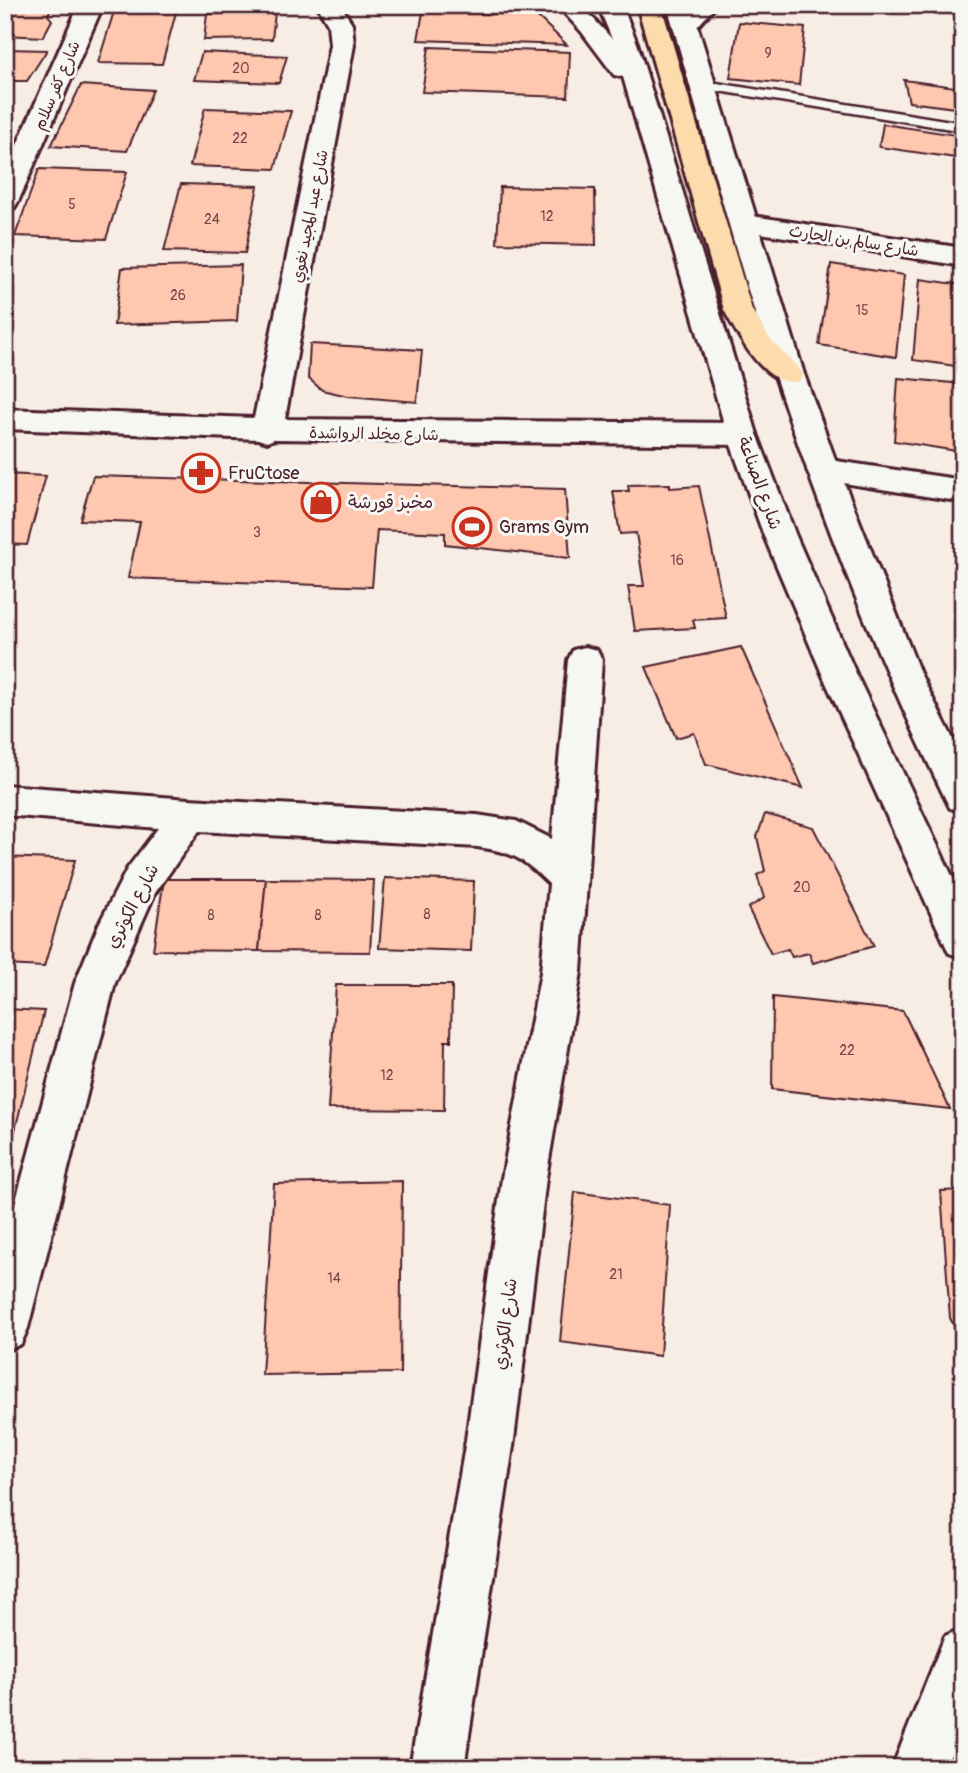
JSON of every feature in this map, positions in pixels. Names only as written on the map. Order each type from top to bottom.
[{"type":"highway","points":[[649,5],[738,310],[747,330],[758,344],[789,374]]},
{"type":"street","name":"شارع كفر سلام","points":[[5,202],[91,5]]},
{"type":"street","name":"شارع عبد المجيد نغوي","points":[[267,430],[342,45],[342,26],[336,13],[328,5]]},
{"type":"street","points":[[568,5],[596,34],[639,92]]},
{"type":"street","name":"شارع الصناعة","points":[[610,5],[620,26],[742,434],[780,536],[840,676],[963,941]]},
{"type":"street","points":[[690,12],[704,85],[789,374],[823,470],[903,673],[963,797]]},
{"type":"street","name":"شارع سالم بن الحارث","points":[[745,223],[963,257]]},
{"type":"street","name":"شارع مخلد الرواشدة","points":[[5,419],[267,430],[528,436],[742,434]]},
{"type":"street","points":[[823,470],[963,491]]},
{"type":"street","name":"شارع الكوثري","points":[[437,1768],[490,1440],[524,1178],[561,972],[585,660]]},
{"type":"street","points":[[5,800],[188,815],[477,831],[516,837],[541,852],[569,879]]},
{"type":"street","name":"شارع الكوثري","points":[[5,1328],[95,983],[119,924],[141,881],[188,815]]},
{"type":"street","points":[[921,1767],[963,1654]]},
{"type":"lane","points":[[704,85],[963,127]]},
{"type":"building","points":[[5,5],[42,5],[41,7],[51,8],[48,15],[52,20],[43,37],[5,35]]},
{"type":"building","points":[[116,5],[178,5],[162,64],[98,63]]},
{"type":"building","points":[[423,12],[536,15],[567,45],[418,40]]},
{"type":"building","points":[[275,13],[272,39],[204,40],[207,14]]},
{"type":"building","points":[[739,22],[805,28],[799,85],[730,78]]},
{"type":"building","points":[[429,47],[570,52],[568,97],[422,92]]},
{"type":"building","points":[[5,49],[47,50],[27,81],[5,81]]},
{"type":"building","points":[[202,52],[287,56],[279,83],[194,80]]},
{"type":"building","points":[[904,80],[963,88],[963,109],[909,102]]},
{"type":"building","points":[[81,85],[153,90],[127,151],[51,146]]},
{"type":"building","points":[[205,108],[291,111],[275,169],[190,166]]},
{"type":"building","points":[[883,124],[963,136],[963,159],[879,147]]},
{"type":"building","points":[[39,169],[127,172],[106,239],[15,236]]},
{"type":"building","points":[[181,184],[258,186],[245,253],[164,251]]},
{"type":"building","points":[[500,187],[595,189],[596,245],[497,243]]},
{"type":"building","points":[[831,264],[904,275],[896,357],[819,345]]},
{"type":"building","points":[[241,265],[237,321],[114,325],[122,268]]},
{"type":"building","points":[[920,279],[963,285],[963,367],[913,360]]},
{"type":"building","points":[[310,344],[422,350],[417,402],[348,396],[322,390],[308,378]]},
{"type":"building","points":[[898,378],[963,384],[963,452],[894,441]]},
{"type":"building","points":[[5,474],[46,476],[27,545],[5,544]]},
{"type":"building","points":[[93,476],[565,489],[570,558],[445,544],[445,533],[377,530],[372,587],[128,578],[140,522],[80,520]]},
{"type":"building","points":[[670,484],[670,488],[699,486],[726,618],[693,620],[695,628],[635,631],[628,586],[644,586],[636,533],[620,534],[613,491],[629,491],[628,485]]},
{"type":"building","points":[[741,647],[803,788],[706,764],[694,733],[676,738],[646,667]]},
{"type":"building","points":[[765,814],[813,827],[874,946],[813,963],[809,953],[792,957],[788,949],[771,954],[748,908],[764,898],[757,875],[765,871],[757,837]]},
{"type":"building","points":[[5,857],[75,860],[44,967],[5,965]]},
{"type":"building","points":[[385,878],[474,881],[471,951],[379,948]]},
{"type":"building","points":[[164,879],[266,879],[259,951],[153,950]]},
{"type":"building","points":[[266,879],[374,880],[370,952],[259,951]]},
{"type":"building","points":[[336,985],[452,985],[451,1041],[445,1041],[444,1110],[328,1109]]},
{"type":"building","points":[[773,997],[903,1011],[950,1109],[772,1089]]},
{"type":"building","points":[[5,1009],[44,1011],[12,1143],[5,1142]]},
{"type":"building","points":[[402,1181],[400,1373],[262,1375],[274,1184]]},
{"type":"building","points":[[963,1190],[963,1344],[950,1318],[941,1191]]},
{"type":"building","points":[[575,1192],[670,1205],[660,1356],[560,1342]]},
{"type":"place","name":"FruCtose","points":[[201,473]]},
{"type":"place","name":"مخبز قورشة","points":[[321,502]]},
{"type":"place","name":"Grams Gym","points":[[472,527]]}]
